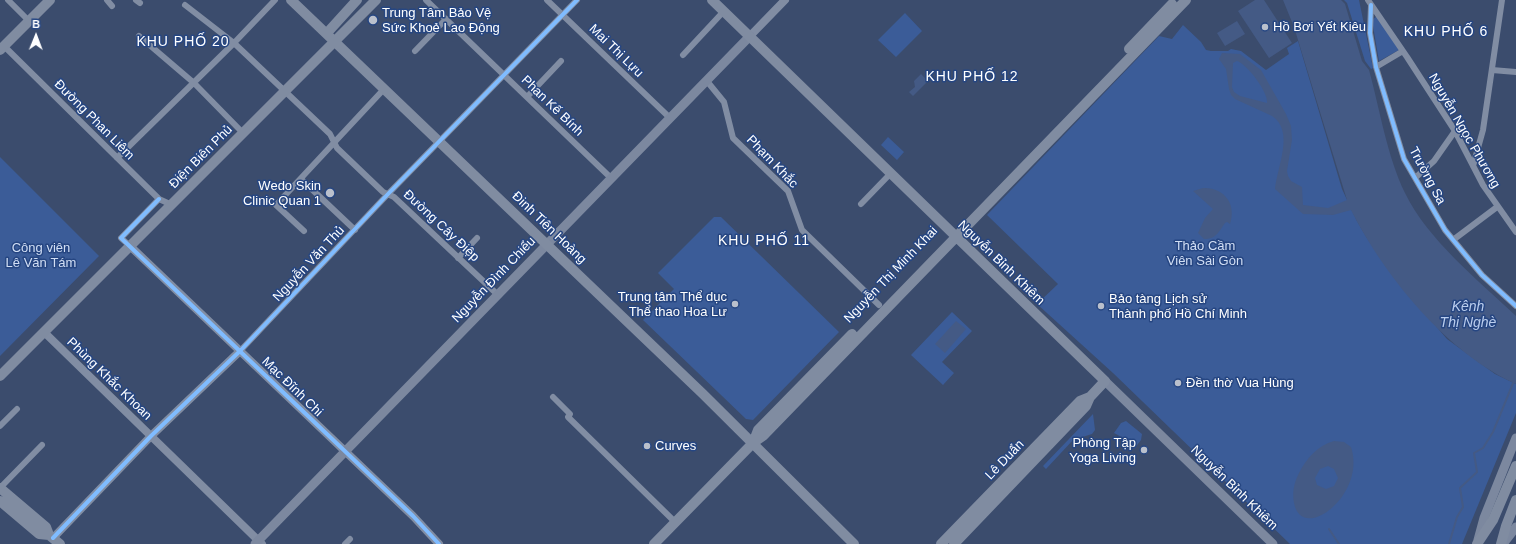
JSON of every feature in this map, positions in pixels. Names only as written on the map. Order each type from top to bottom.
[{"type":"main road","points":[[2,48],[50,0]]},
{"type":"main road","points":[[327,33],[357,0]]},
{"type":"main road","name":"Điện Biên Phủ","points":[[0,376],[376,0]]},
{"type":"main road","name":"Nguyễn Bỉnh Khiêm","points":[[712,0],[1273,544]]},
{"type":"main road","name":"Nguyễn Thị Minh Khai","points":[[1055,130],[1176,0]]},
{"type":"main road","name":"Nguyễn Thị Minh Khai","points":[[654,544],[752,445],[758,430],[817,375],[1055,130],[1186,0]]},
{"type":"main road","name":"Đinh Tiên Hoàng","points":[[294,1],[547,244],[752,445],[781,476],[787,478],[854,544]]},
{"type":"main road","points":[[342,16],[345,22],[351,24]]},
{"type":"main road","name":"Nguyễn Đình Chiểu","points":[[259,543],[498,294],[750,36]]},
{"type":"main road","name":"Lê Duẩn","points":[[941,544],[1001,489],[1086,406],[1090,396],[1105,381]]},
{"type":"main road","points":[[1477,544],[1484,518],[1516,438]]},
{"type":"main road","points":[[1477,544],[1493,520],[1516,466]]},
{"type":"main road","points":[[0,488],[49,535]]},
{"type":"main road","name":"Lê Duẩn","points":[[954,544],[1001,489]]},
{"type":"main road","points":[[1502,544],[1506,526],[1516,500]]},
{"type":"main road","points":[[0,501],[49,535]]},
{"type":"main road","points":[[1502,544],[1516,527]]},
{"type":"street","points":[[8,0],[29,21]]},
{"type":"street","points":[[107,0],[112,6]]},
{"type":"street","points":[[117,158],[234,43],[275,0]]},
{"type":"street","name":"Phan Kế Bính","points":[[426,0],[611,178]]},
{"type":"street","name":"Mai Thị Lựu","points":[[547,0],[670,118]]},
{"type":"street","name":"Nguyễn Văn Thủ","points":[[49,535],[240,351],[388,194],[577,0]]},
{"type":"street","name":"Nguyễn Đình Chiểu","points":[[750,36],[785,0]]},
{"type":"street","points":[[1473,166],[1483,130],[1502,0]]},
{"type":"street","name":"Nguyễn Ngọc Phương","points":[[1370,2],[1455,131],[1497,207],[1516,232]]},
{"type":"street","name":"Trường Sa","points":[[1370,2],[1370,33],[1376,67],[1404,160],[1445,230],[1482,275],[1516,306]]},
{"type":"street","name":"Đường Cây Điệp","points":[[186,5],[234,43],[330,134],[337,148],[383,192],[394,197],[498,294]]},
{"type":"street","points":[[683,55],[724,11]]},
{"type":"street","points":[[415,51],[446,20]]},
{"type":"street","points":[[140,36],[194,83],[243,133]]},
{"type":"street","name":"Đường Phan Liêm","points":[[2,48],[159,199],[172,204]]},
{"type":"street","points":[[1376,67],[1403,51]]},
{"type":"street","points":[[527,97],[561,61]]},
{"type":"street","points":[[1492,70],[1516,72]]},
{"type":"street","name":"Phạm Khắc","points":[[706,80],[724,102],[733,138],[788,191],[802,230],[882,308]]},
{"type":"street","points":[[304,231],[276,206],[384,89]]},
{"type":"street","points":[[1415,178],[1434,161],[1455,131]]},
{"type":"street","points":[[861,204],[891,173]]},
{"type":"street","points":[[301,179],[355,230]]},
{"type":"street","points":[[130,246],[121,238],[159,199]]},
{"type":"street","points":[[1453,240],[1497,207]]},
{"type":"street","points":[[458,258],[477,238]]},
{"type":"street","name":"Mạc Đĩnh Chi","points":[[130,246],[440,544]]},
{"type":"street","name":"Phùng Khắc Khoan","points":[[44,332],[259,543]]},
{"type":"street","points":[[553,397],[570,414],[568,417],[675,522]]},
{"type":"street","points":[[0,426],[17,409]]},
{"type":"street","points":[[0,488],[42,445]]},
{"type":"street","points":[[345,544],[350,539]]},
{"type":"green space","points":[[1344,0],[1359,0],[1373,68],[1371,69],[1365,61],[1347,3]]},
{"type":"green space","points":[[905,13],[922,31],[896,57],[878,40]]},
{"type":"green space","points":[[1377,16],[1399,50],[1379,61],[1372,20]]},
{"type":"green space","name":"Thảo Cầm Viên Sài Gòn","points":[[1183,25],[1201,42],[1206,50],[1228,51],[1231,49],[1241,51],[1266,70],[1289,54],[1287,48],[1298,41],[1342,189],[1367,238],[1397,281],[1447,339],[1495,374],[1516,384],[1516,413],[1462,544],[1290,544],[1113,373],[1037,304],[1058,284],[987,215],[1159,36],[1172,39]]},
{"type":"green space","points":[[888,137],[904,152],[897,160],[881,145]]},
{"type":"green space","name":"Công viên Lê Văn Tám","points":[[0,157],[99,256],[0,356]]},
{"type":"green space","name":"Trung tâm Thể dục Thể thao Hoa Lư","points":[[714,217],[721,217],[839,332],[753,420],[746,419],[643,320],[674,289],[658,273]]},
{"type":"green space","points":[[952,312],[972,331],[942,362],[954,373],[943,385],[911,355]]},
{"type":"green space","points":[[1093,414],[1095,430],[1092,434],[1073,440],[1046,469],[1043,466]]},
{"type":"green space","points":[[1126,421],[1142,434],[1141,440],[1134,449],[1127,440],[1114,433],[1121,423]]},
{"type":"water","name":"Hồ Bơi Yết Kiêu","points":[[1255,0],[1264,0],[1292,43],[1269,58],[1238,11]]},
{"type":"water","name":"Kênh Thị Nghè","points":[[1283,0],[1341,0],[1345,4],[1362,61],[1369,70],[1393,164],[1405,193],[1426,227],[1440,243],[1470,274],[1516,316],[1516,384],[1490,370],[1466,353],[1442,333],[1420,310],[1381,261],[1351,210],[1333,215],[1303,214],[1275,189],[1284,140],[1279,123],[1272,116],[1235,99],[1231,95],[1226,69],[1219,59],[1222,53],[1240,54],[1261,70],[1286,114],[1291,126],[1292,140],[1287,171],[1291,181],[1302,187],[1303,205],[1328,208],[1347,200],[1294,27]],"holes":[[[1237,61],[1241,63],[1261,86],[1267,98],[1267,103],[1240,96],[1234,92],[1232,87],[1233,63]]]},
{"type":"water","points":[[1237,21],[1245,34],[1225,46],[1217,33]]},
{"type":"water","points":[[921,74],[928,81],[913,96],[909,92],[915,87],[914,81]]},
{"type":"water","points":[[1203,188],[1217,190],[1223,194],[1227,198],[1232,210],[1230,224],[1227,222],[1225,223],[1215,236],[1208,239],[1204,239],[1198,233],[1205,218],[1213,209],[1193,191]]},
{"type":"water","points":[[956,321],[966,329],[945,353],[935,344]]},
{"type":"water","points":[[1334,441],[1344,442],[1351,447],[1353,465],[1350,482],[1342,497],[1332,508],[1320,516],[1309,518],[1299,514],[1294,503],[1293,491],[1299,473],[1305,463],[1313,453],[1328,443]],"holes":[[[1328,466],[1334,469],[1338,478],[1334,486],[1326,489],[1317,485],[1315,478],[1320,469]]]},
{"type":"waterway","points":[[1449,544],[1457,517],[1463,507],[1460,488],[1477,472],[1474,453],[1483,448],[1493,432],[1516,376]]},
{"type":"waterway","points":[[1329,529],[1339,544]]},
{"type":"cycle path","points":[[53,538],[151,436],[240,351],[388,194],[577,0]]},
{"type":"cycle path","points":[[1371,5],[1370,33],[1376,67],[1404,159],[1445,230],[1482,275],[1516,306]]},
{"type":"cycle path","points":[[159,199],[121,238],[413,516],[439,544]]},
{"type":"place","name":"Trung Tâm Bảo Vệ Sức Khoẻ Lao Động","points":[[373,20]]},
{"type":"place","name":"Hồ Bơi Yết Kiêu","points":[[1265,27]]},
{"type":"place","name":"Wedo Skin Clinic Quan 1","points":[[330,193]]},
{"type":"place","name":"Trung tâm Thể dục Thể thao Hoa Lư","points":[[735,304]]},
{"type":"place","name":"Bảo tàng Lịch sử Thành phố Hồ Chí Minh","points":[[1101,306]]},
{"type":"place","name":"Đền thờ Vua Hùng","points":[[1178,383]]},
{"type":"place","name":"Curves","points":[[647,446]]},
{"type":"place","name":"Phòng Tập Yoga Living","points":[[1144,450]]},
{"type":"district","name":"KHU PHỐ 6","points":[[1446,32]]},
{"type":"district","name":"KHU PHỐ 20","points":[[183,42]]},
{"type":"district","name":"KHU PHỐ 12","points":[[972,77]]},
{"type":"district","name":"KHU PHỐ 11","points":[[764,241]]}]
